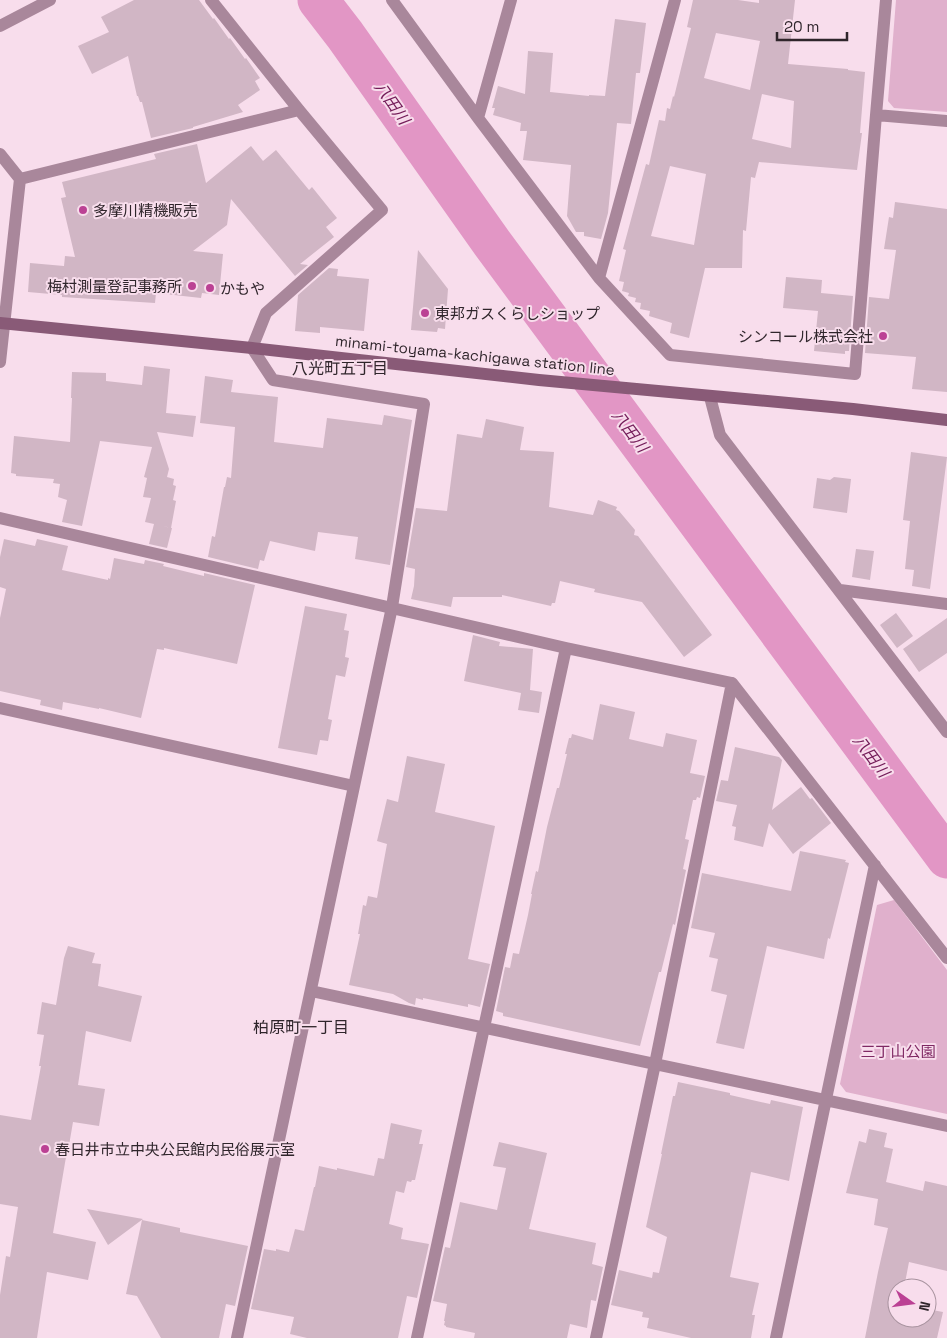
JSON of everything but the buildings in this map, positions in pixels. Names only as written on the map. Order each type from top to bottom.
[{"type":"main road","name":"minami-toyama-kachigawa station line","points":[[2,324],[252,348],[538,380],[853,409],[947,420]]},
{"type":"street","points":[[0,26],[50,0]]},
{"type":"street","points":[[211,0],[382,210],[266,313],[252,348],[273,380],[424,404],[392,607],[237,1338]]},
{"type":"street","points":[[392,0],[599,278],[670,354],[855,374],[886,0]]},
{"type":"street","points":[[478,118],[511,0]]},
{"type":"street","points":[[599,278],[675,0]]},
{"type":"street","points":[[20,179],[299,110]]},
{"type":"street","points":[[876,115],[947,120]]},
{"type":"street","points":[[0,154],[20,179],[2,324],[0,362]]},
{"type":"street","points":[[710,397],[720,435],[947,732]]},
{"type":"street","points":[[0,518],[566,648],[732,683],[947,958]]},
{"type":"street","points":[[840,590],[947,604]]},
{"type":"street","points":[[417,1338],[566,648]]},
{"type":"street","points":[[596,1338],[655,1064],[732,683]]},
{"type":"street","points":[[0,708],[354,786]]},
{"type":"street","points":[[776,1338],[875,865]]},
{"type":"street","points":[[311,991],[947,1126]]},
{"type":"green space","points":[[896,0],[947,0],[947,112],[894,108],[888,101]]},
{"type":"green space","name":"三丁山公園","points":[[894,900],[947,970],[947,1114],[846,1092],[840,1084],[877,905]]},
{"type":"waterway","name":"八田川","points":[[318,0],[345,35],[492,243],[947,858]]},
{"type":"place","name":"多摩川精機販売","points":[[83,210]]},
{"type":"place","name":"梅村測量登記事務所","points":[[192,286]]},
{"type":"place","name":"かもや","points":[[210,288]]},
{"type":"place","name":"東邦ガスくらしショップ","points":[[425,313]]},
{"type":"place","name":"シンコール株式会社","points":[[883,336]]},
{"type":"place","name":"春日井市立中央公民館内民俗展示室","points":[[45,1149]]},
{"type":"district","name":"八光町五丁目","points":[[340,368]]},
{"type":"district","name":"柏原町一丁目","points":[[301,1027]]}]
